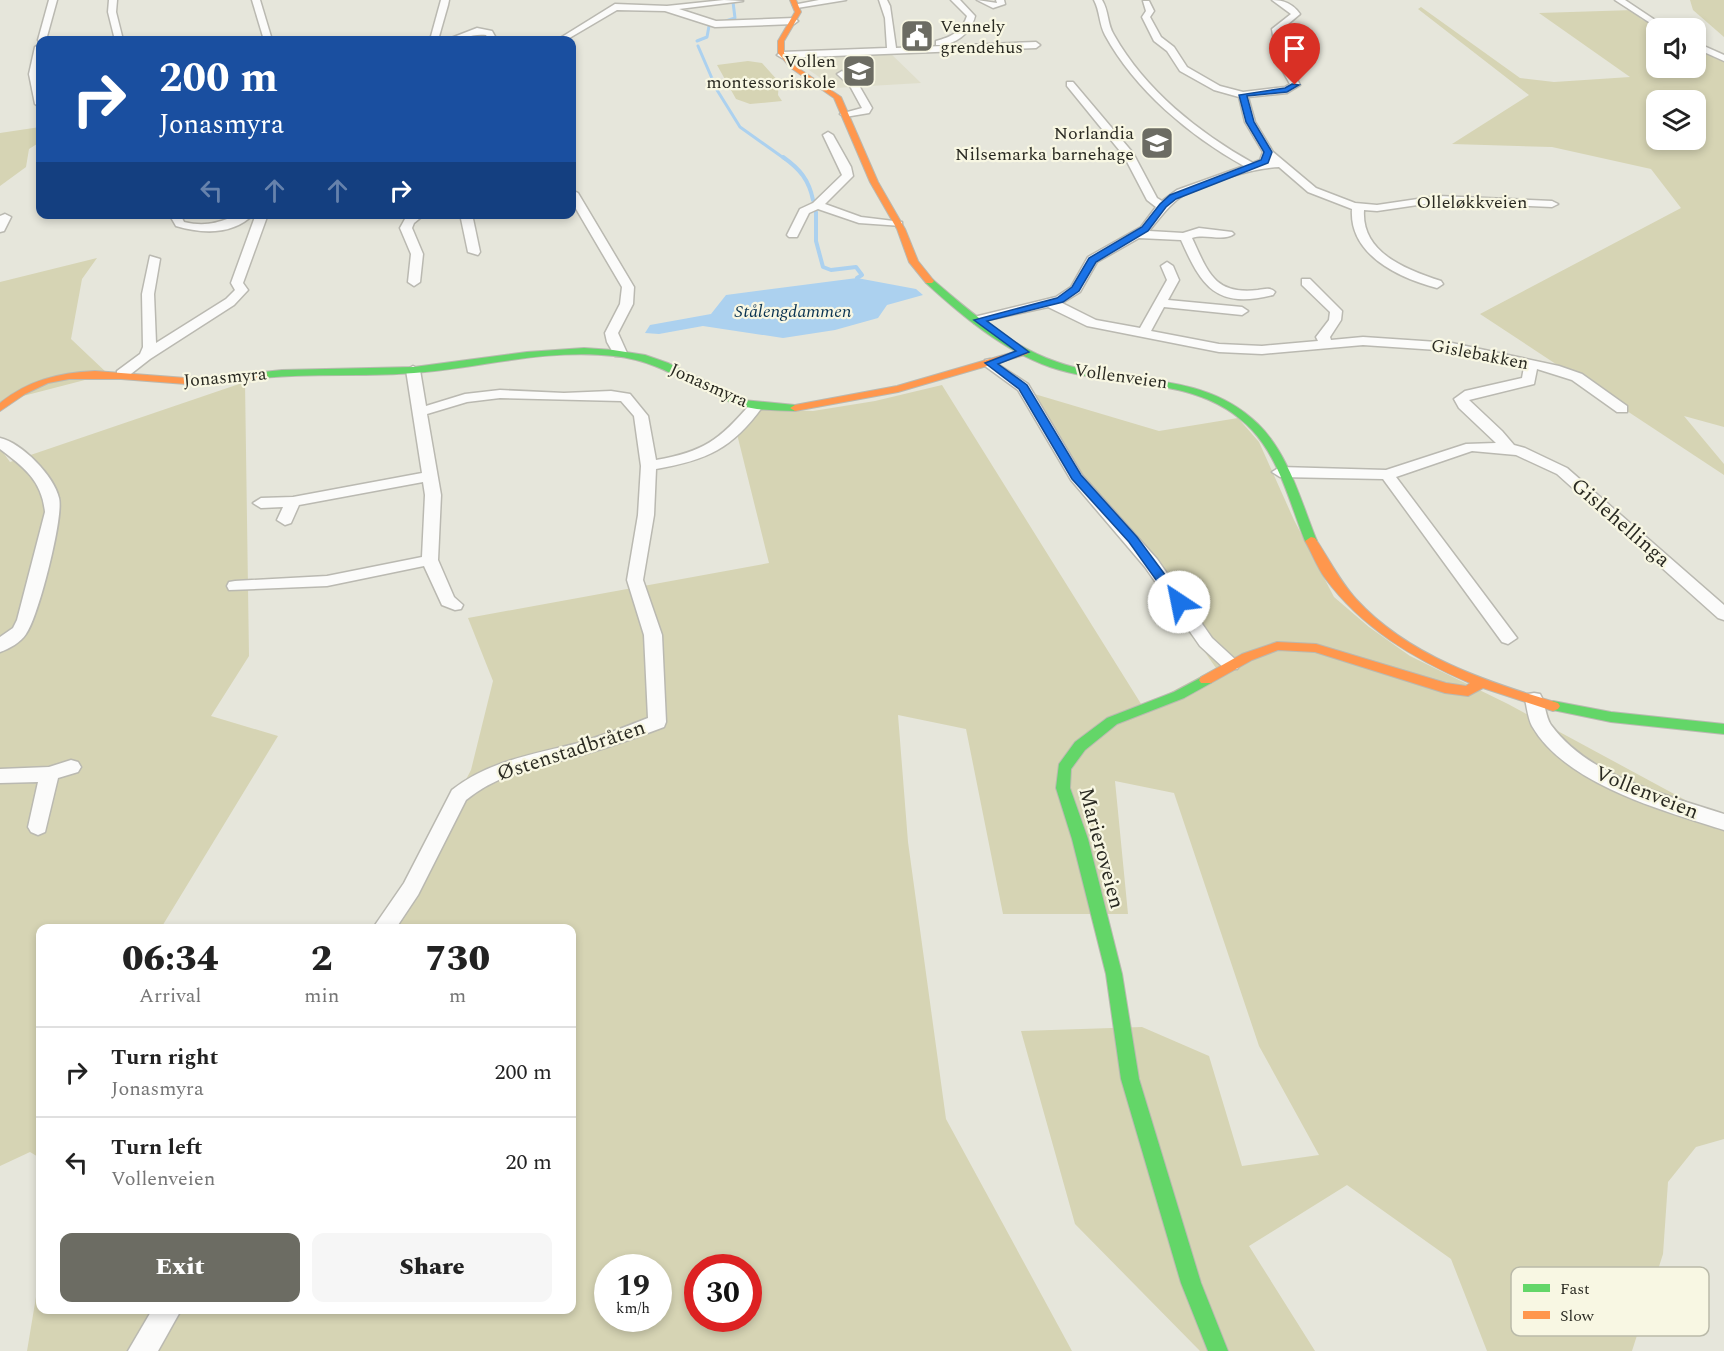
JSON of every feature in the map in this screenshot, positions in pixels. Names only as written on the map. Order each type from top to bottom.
[{"type":"main road","points":[[783,55],[780,43],[794,21],[795,3]]},
{"type":"main road","name":"Vollenveien","points":[[783,55],[793,66],[834,93],[880,194],[898,224],[919,270],[938,289],[1024,352],[1066,369],[1162,381],[1210,396],[1252,423],[1266,441],[1319,559],[1352,602],[1376,625],[1407,646],[1483,682],[1534,699],[1599,716],[1724,729]]},
{"type":"main road","name":"Jonasmyra","points":[[2,403],[36,385],[67,375],[122,374],[200,382],[308,371],[413,370],[565,351],[620,353],[671,368],[733,400],[756,406],[802,408],[898,389],[1024,352]]},
{"type":"main road","name":"Marieroveien","points":[[1218,1351],[1191,1283],[1130,1079],[1114,974],[1062,780],[1064,768],[1073,754],[1112,721],[1179,695],[1260,651],[1297,645],[1316,648],[1445,688],[1468,690],[1483,682]]},
{"type":"street","points":[[43,36],[53,0]]},
{"type":"street","points":[[113,0],[112,12],[118,36]]},
{"type":"street","points":[[256,0],[267,36]]},
{"type":"street","points":[[434,36],[443,13],[445,0]]},
{"type":"street","points":[[568,36],[623,0]]},
{"type":"street","points":[[795,3],[842,0]]},
{"type":"street","points":[[883,0],[890,16],[889,30],[892,50]]},
{"type":"street","points":[[914,49],[962,34],[968,29],[971,15],[955,0]]},
{"type":"street","points":[[981,0],[997,6],[1001,4],[1000,0]]},
{"type":"street","points":[[1098,0],[1103,9],[1104,25],[1107,31],[1148,89],[1192,127],[1256,166],[1280,164]]},
{"type":"street","points":[[1146,3],[1150,11],[1146,17],[1156,37],[1171,49],[1183,69],[1217,88],[1243,95],[1287,90],[1295,85],[1282,61],[1276,28],[1296,14],[1292,9],[1276,0]]},
{"type":"street","points":[[1619,0],[1647,18]]},
{"type":"street","points":[[615,7],[666,8],[739,1]]},
{"type":"street","points":[[666,8],[716,24],[794,21]]},
{"type":"street","points":[[461,36],[481,29],[491,36]]},
{"type":"street","points":[[783,55],[1036,45]]},
{"type":"street","points":[[1706,50],[1724,58]]},
{"type":"street","points":[[36,65],[34,74],[36,84]]},
{"type":"street","points":[[842,74],[854,84],[867,108],[865,111],[845,114]]},
{"type":"street","points":[[1070,84],[1129,155],[1153,200],[1163,206]]},
{"type":"street","name":"Olleløkkveien","points":[[1243,95],[1250,122],[1268,152],[1319,194],[1358,207],[1377,208],[1438,199],[1552,204]]},
{"type":"street","points":[[793,235],[804,211],[817,205],[848,176],[846,167],[828,135]]},
{"type":"street","points":[[979,320],[1060,300],[1076,289],[1086,269],[1100,254],[1138,234],[1152,222],[1163,206],[1181,192],[1256,166],[1265,161],[1268,152]]},
{"type":"street","points":[[576,200],[628,287],[630,296],[628,302],[611,328],[613,345],[620,353]]},
{"type":"street","points":[[817,205],[859,220],[898,224]]},
{"type":"street","points":[[1358,207],[1356,227],[1372,249],[1399,268],[1437,284]]},
{"type":"street","points":[[0,230],[5,217]]},
{"type":"street","points":[[177,219],[180,224],[207,230],[224,228],[240,219]]},
{"type":"street","points":[[122,374],[145,356],[230,302],[242,290],[237,283],[260,219]]},
{"type":"street","points":[[412,219],[406,228],[418,256],[419,266],[414,282]]},
{"type":"street","points":[[467,219],[474,252]]},
{"type":"street","points":[[1138,234],[1185,237],[1204,231],[1228,234]]},
{"type":"street","points":[[1185,237],[1202,273],[1213,285],[1239,293],[1269,292]]},
{"type":"street","points":[[145,356],[150,347],[148,294],[154,259]]},
{"type":"street","points":[[1143,334],[1173,280],[1167,266]]},
{"type":"street","points":[[1306,282],[1336,311],[1335,320],[1323,338],[1326,344]]},
{"type":"street","name":"Gislebakken","points":[[1051,303],[1079,319],[1143,334],[1233,350],[1363,341],[1439,345],[1531,364],[1577,377],[1622,410]]},
{"type":"street","points":[[1162,303],[1242,310]]},
{"type":"street","points":[[990,363],[1023,387],[1076,477],[1145,555],[1206,642],[1231,665]]},
{"type":"street","points":[[1508,448],[1497,434],[1464,405],[1461,399],[1470,394],[1529,381],[1531,364]]},
{"type":"street","points":[[413,370],[433,495],[430,560],[448,601],[455,604]]},
{"type":"street","name":"Østenstadbråten","points":[[387,924],[411,889],[459,795],[471,784],[507,767],[586,747],[657,722],[653,635],[635,580],[646,515],[649,466],[641,416],[625,397],[611,394],[564,397],[488,395],[465,398],[420,412]]},
{"type":"street","name":"Jonasmyra","points":[[649,466],[714,450],[732,436],[756,406]]},
{"type":"street","points":[[0,442],[47,481],[53,496],[53,512],[26,620],[19,632],[0,646]]},
{"type":"street","name":"Gislehellinga","points":[[1280,472],[1387,475],[1404,472],[1461,449],[1484,446],[1508,448],[1532,454],[1562,471],[1724,614]]},
{"type":"street","points":[[1387,475],[1508,638]]},
{"type":"street","points":[[261,503],[293,502],[396,481],[430,477]]},
{"type":"street","points":[[285,520],[293,502]]},
{"type":"street","points":[[235,586],[327,581],[430,560]]},
{"type":"street","name":"Vollenveien","points":[[1534,699],[1533,706],[1541,724],[1560,747],[1580,764],[1646,795],[1724,822]]},
{"type":"street","points":[[0,776],[49,774],[71,767]]},
{"type":"street","points":[[38,827],[49,774]]},
{"type":"street","points":[[142,1351],[164,1314]]},
{"type":"shaded area","points":[[1690,0],[1724,0],[1724,37],[1706,21],[1706,18],[1702,18],[1693,10]]},
{"type":"shaded area","points":[[1421,7],[1520,78],[1554,82],[1630,77],[1539,13],[1634,10],[1646,21],[1646,78],[1706,78],[1706,51],[1724,59],[1724,427],[1684,416],[1724,464],[1724,475],[1480,314],[1681,208],[1651,169],[1552,147],[1452,144],[1529,95],[1418,9]]},
{"type":"shaded area","name":"Vollen montessoriskole","points":[[889,52],[921,83],[835,88],[789,56]]},
{"type":"shaded area","points":[[748,61],[762,63],[779,82],[778,95],[782,101],[750,104],[736,99],[717,65]]},
{"type":"shaded area","points":[[36,128],[36,145],[29,149],[26,167],[0,186],[0,133]]},
{"type":"shaded area","points":[[97,258],[82,279],[71,339],[108,374],[0,402],[0,282]]},
{"type":"shaded area","points":[[245,382],[249,656],[211,716],[278,736],[163,924],[36,924],[36,1156],[30,1152],[0,1166],[0,448],[10,462]]},
{"type":"shaded area","points":[[942,385],[1143,707],[1216,668],[1021,390],[1159,431],[1238,418],[1259,442],[1294,520],[1334,597],[1369,627],[1410,656],[1508,704],[1724,821],[1724,1139],[1696,1147],[1668,1182],[1663,1254],[1659,1267],[1511,1267],[1511,1336],[1637,1336],[1632,1351],[1487,1351],[1451,1259],[1347,1185],[1249,1246],[1315,1351],[1200,1351],[1075,1224],[1021,1031],[1142,1027],[1209,1056],[1242,1166],[1319,1155],[1259,1046],[1174,793],[1115,781],[1128,914],[1003,914],[966,729],[898,715],[908,842],[946,1119],[1072,1351],[27,1351],[36,1297],[36,1314],[576,1314],[576,924],[387,924],[398,909],[471,770],[493,681],[468,618],[769,563],[737,434],[757,409],[813,411],[875,401]]},
{"type":"water","name":"Stålengdammen","points":[[857,278],[916,289],[923,295],[887,305],[878,318],[835,330],[783,338],[703,326],[659,334],[645,333],[650,325],[711,314],[726,295]]},
{"type":"waterway","points":[[726,21],[735,18],[733,2]]},
{"type":"waterway","points":[[697,41],[707,37],[709,26]]},
{"type":"waterway","points":[[698,46],[717,90],[740,127],[785,159]]},
{"type":"waterway","points":[[783,157],[803,176],[813,200]]},
{"type":"waterway","points":[[816,212],[816,241],[823,267],[831,270],[856,267],[862,275],[857,278]]},
{"type":"traffic: fast","points":[[929,281],[988,329],[1038,359],[1079,372],[1186,388],[1211,396],[1234,409],[1255,427],[1273,452],[1288,481],[1311,541]]},
{"type":"traffic: fast","points":[[263,375],[414,370],[527,355],[584,351],[653,360],[739,402],[795,408]]},
{"type":"traffic: fast","points":[[1206,680],[1179,695],[1112,721],[1080,746],[1064,768],[1063,788],[1080,839],[1114,974],[1130,1079],[1191,1283],[1218,1351]]},
{"type":"traffic: fast","points":[[1553,706],[1611,717],[1724,729]]},
{"type":"traffic: slow","points":[[793,0],[798,12],[781,41],[781,53],[793,67],[837,97],[874,182],[901,229],[914,262],[929,281]]},
{"type":"traffic: slow","points":[[795,408],[898,389],[1024,352]]},
{"type":"traffic: slow","points":[[0,408],[21,391],[44,381],[69,376],[95,374],[199,382],[263,375]]},
{"type":"traffic: slow","points":[[1311,541],[1330,575],[1353,604],[1381,629],[1412,650],[1446,668],[1481,683],[1553,706]]},
{"type":"traffic: slow","points":[[1206,680],[1247,657],[1277,646],[1316,648],[1445,688],[1468,691],[1483,682]]},
{"type":"place","name":"Vennely grendehus","points":[[917,36]]},
{"type":"place","name":"Vollen montessoriskole","points":[[859,71]]},
{"type":"place","name":"Norlandia Nilsemarka barnehage","points":[[1157,143]]},
{"type":"route","points":[[1179,602],[1133,540],[1076,477],[1023,387],[990,363],[1024,352],[979,320],[1060,300],[1076,289],[1092,260],[1112,246],[1145,229],[1173,197],[1265,161],[1268,152],[1250,122],[1243,95],[1287,90],[1295,85]]}]
